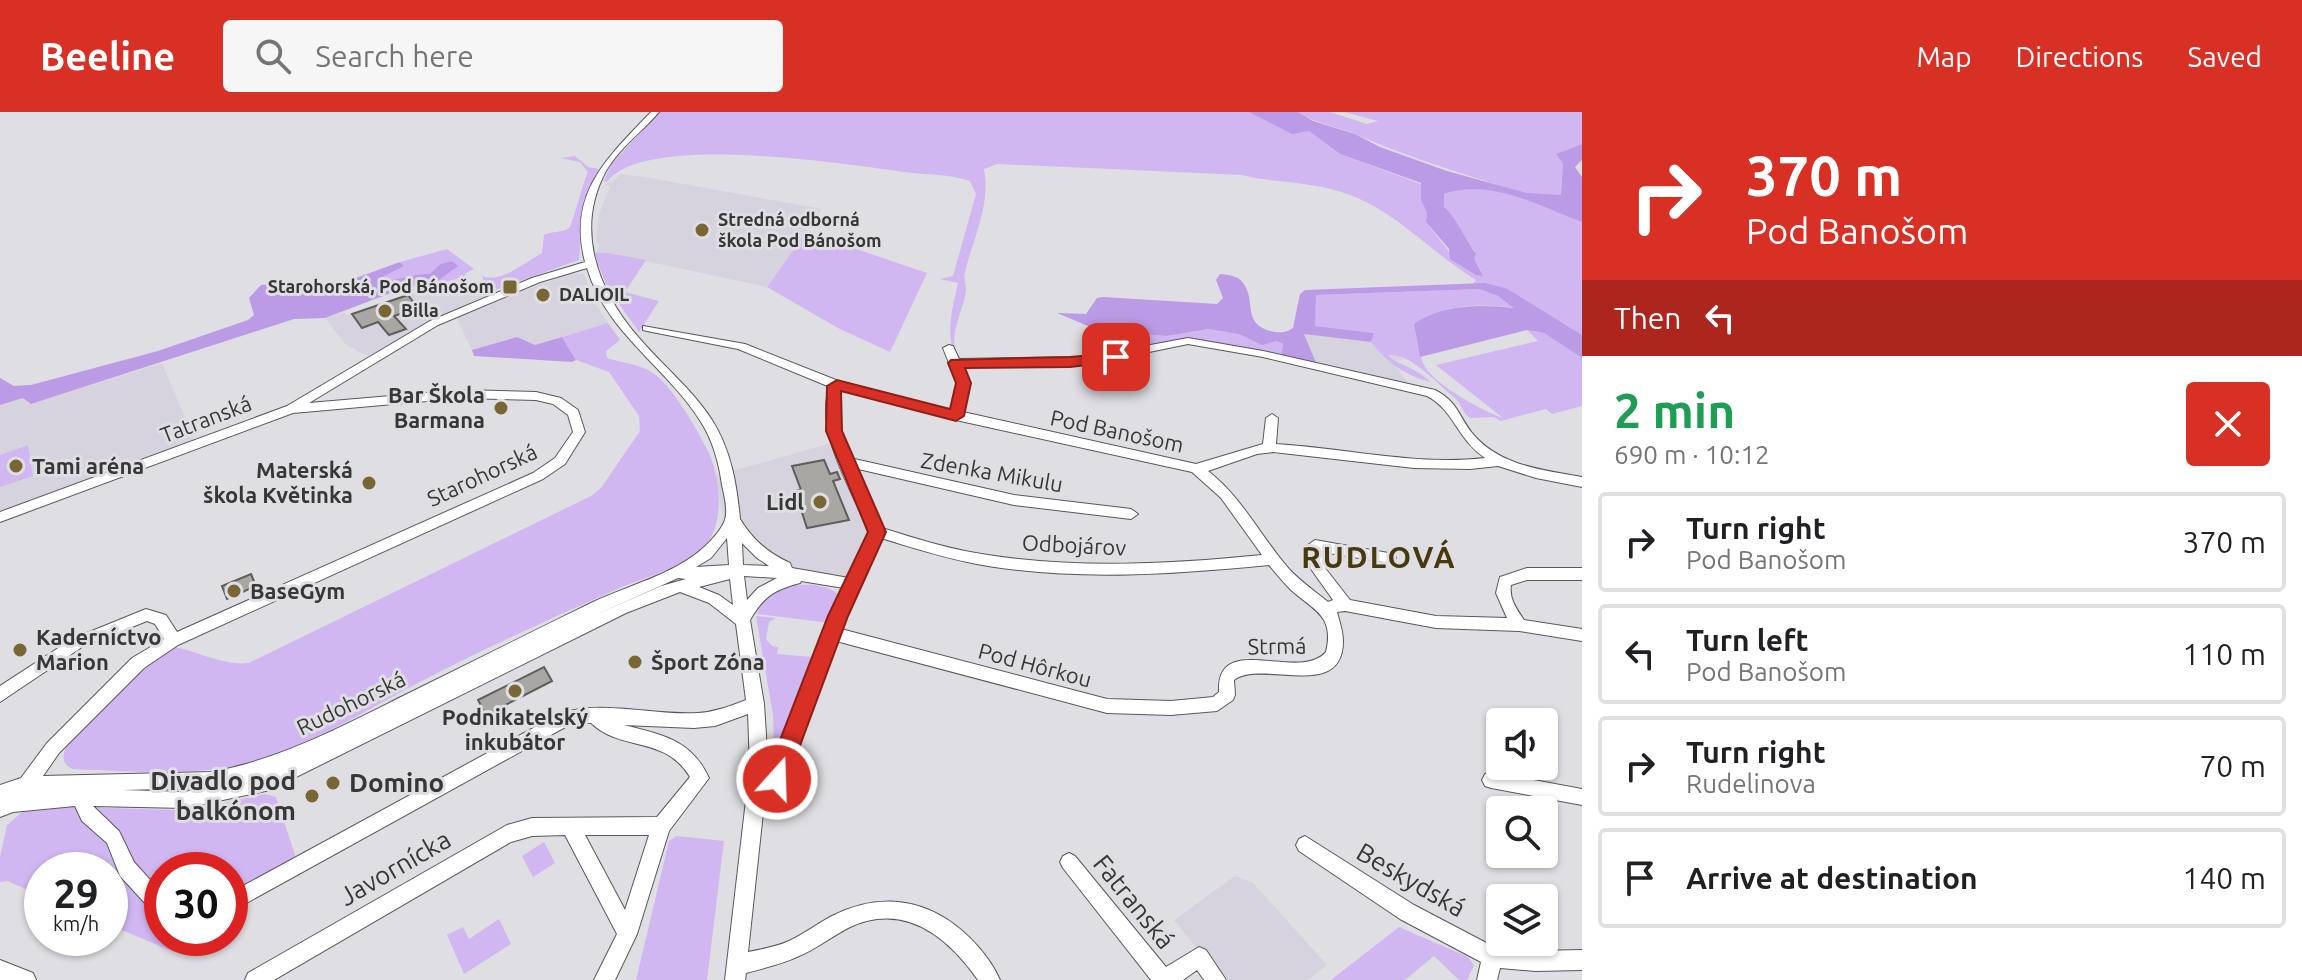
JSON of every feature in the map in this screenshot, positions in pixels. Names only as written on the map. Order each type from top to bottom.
[{"type":"street","points":[[655,112],[622,146],[597,182],[585,222],[589,264],[603,300],[615,318],[690,399],[712,429],[726,470],[756,704],[759,766],[736,972],[789,951],[849,918],[873,910],[897,909],[930,919],[945,928],[964,944],[990,980]]},
{"type":"street","points":[[291,409],[434,323],[536,280],[589,264]]},
{"type":"street","name":"Pod Banošom","points":[[647,328],[741,346],[837,385],[956,416],[1196,468],[1226,463],[1269,447],[1419,464],[1499,461]]},
{"type":"street","points":[[956,363],[1086,361],[1180,341],[1277,357],[1413,387],[1440,397],[1451,405],[1468,437],[1499,461],[1533,474],[1582,482]]},
{"type":"street","points":[[949,348],[963,383],[956,416]]},
{"type":"street","points":[[348,375],[353,395],[360,402]]},
{"type":"street","points":[[777,779],[831,633],[877,532],[833,426],[831,396],[837,385]]},
{"type":"street","name":"Starohorská","points":[[29,784],[53,748],[138,663],[173,641],[219,619],[538,476],[560,461],[579,432],[574,413],[551,399],[461,394],[291,409]]},
{"type":"street","name":"Tatranská","points":[[0,517],[291,409]]},
{"type":"street","points":[[1269,447],[1272,418]]},
{"type":"street","name":"Zdenka Mikulu","points":[[847,462],[1014,500],[1131,514]]},
{"type":"street","points":[[1226,463],[1226,493]]},
{"type":"street","name":"Strmá","points":[[1196,468],[1226,493],[1273,559],[1300,589],[1328,611],[1336,644],[1333,657],[1310,669],[1253,666],[1235,669],[1226,677],[1227,695]]},
{"type":"street","points":[[732,517],[750,547],[769,561],[807,575],[852,584]]},
{"type":"street","name":"Rudohorská","points":[[4,802],[80,797],[185,800],[270,782],[653,595],[677,581],[706,554],[728,528],[732,517]]},
{"type":"street","name":"Odbojárov","points":[[877,532],[969,557],[1032,565],[1148,570],[1273,559]]},
{"type":"street","points":[[1345,605],[1318,569],[1317,544],[1389,558]]},
{"type":"street","name":"Rudohorská","points":[[4,802],[29,784],[212,780],[273,765],[345,733],[615,598],[677,581],[737,572],[807,575]]},
{"type":"street","points":[[1519,625],[1504,599],[1505,581],[1527,574],[1582,574]]},
{"type":"street","points":[[743,621],[754,599],[779,581],[807,575]]},
{"type":"street","points":[[677,581],[714,599],[743,621]]},
{"type":"street","points":[[1328,611],[1333,606],[1345,605],[1436,622],[1519,625],[1582,635]]},
{"type":"street","points":[[0,695],[77,643],[146,615],[161,620],[173,641]]},
{"type":"street","name":"Pod Hôrkou","points":[[831,633],[1107,706],[1208,706],[1224,701],[1227,695]]},
{"type":"street","points":[[248,893],[547,726],[578,715],[694,721],[715,719],[756,704]]},
{"type":"street","points":[[595,716],[600,724],[633,732],[677,749],[695,766],[700,778],[661,826],[627,934],[604,980]]},
{"type":"street","points":[[1491,780],[1582,797]]},
{"type":"street","points":[[80,797],[88,815],[113,837],[127,869],[144,887]]},
{"type":"street","points":[[570,826],[627,934]]},
{"type":"street","name":"Javornícka","points":[[255,980],[507,834],[532,827],[661,826]]},
{"type":"street","name":"Beskydská","points":[[1305,845],[1407,912],[1492,957],[1536,961],[1582,960]]},
{"type":"street","name":"Fatranská","points":[[1069,862],[1160,975],[1169,978],[1199,957],[1216,980]]},
{"type":"street","points":[[1487,980],[1492,957]]},
{"type":"street","points":[[0,970],[26,980]]},
{"type":"shaded area","points":[[660,112],[1249,112],[1309,131],[1340,154],[1421,184],[1426,222],[1450,253],[1481,271],[1474,258],[1474,250],[1444,207],[1444,194],[1478,189],[1496,191],[1532,201],[1582,222],[1582,335],[1508,289],[1473,284],[1476,280],[1384,212],[1336,190],[1242,175],[997,164],[984,169],[983,208],[964,274],[965,298],[954,336],[957,353],[963,360],[956,359],[950,331],[958,283],[940,279],[953,276],[976,194],[970,181],[794,158],[701,155],[660,158],[628,167],[604,181],[612,163]]},
{"type":"shaded area","points":[[1249,112],[1298,112],[1313,121],[1355,134],[1380,147],[1447,171],[1527,193],[1561,195],[1563,164],[1556,154],[1582,144],[1582,160],[1575,167],[1582,177],[1582,222],[1497,192],[1479,189],[1444,194],[1444,207],[1476,254],[1474,258],[1483,276],[1476,275],[1450,259],[1449,249],[1426,222],[1421,183],[1340,154],[1309,131],[1292,134]]},
{"type":"shaded area","points":[[1298,112],[1330,112],[1367,124],[1378,121],[1344,112],[1582,112],[1582,144],[1556,154],[1563,164],[1561,195],[1536,195],[1424,161]]},
{"type":"shaded area","points":[[575,156],[588,167],[599,169],[584,203],[579,260],[481,295],[473,289],[484,282],[482,276],[497,277],[513,271],[542,253],[544,235],[569,228],[588,172],[580,162],[561,158]]},
{"type":"shaded area","name":"Stredná odborná škola Pod Bánošom","points":[[620,174],[822,209],[767,287],[596,253],[600,244],[596,243],[599,214],[610,186],[605,184],[613,182]]},
{"type":"shaded area","points":[[806,232],[927,273],[890,352],[838,328],[767,287]]},
{"type":"shaded area","points":[[447,249],[474,269],[466,273],[462,281],[458,278],[436,285],[440,278],[454,270],[452,261],[440,264],[430,274],[383,281],[379,277],[404,266],[400,262]]},
{"type":"shaded area","points":[[594,253],[646,260],[625,292],[659,301],[639,332],[607,287]]},
{"type":"shaded area","points":[[452,261],[458,266],[436,285],[422,290],[412,285],[325,318],[294,319],[31,404],[23,398],[0,405],[0,378],[14,386],[31,385],[158,351],[248,320],[254,315],[249,298],[261,285],[276,284],[309,295],[400,262],[404,266],[380,278],[383,281],[430,274],[440,264]]},
{"type":"shaded area","points":[[569,274],[584,274],[596,304],[608,323],[535,345],[517,337],[472,350],[453,310],[368,356],[346,345],[325,318],[344,312],[346,315],[458,277],[481,295],[497,300]]},
{"type":"shaded area","points":[[1220,274],[1241,280],[1257,324],[1278,332],[1293,328],[1300,294],[1305,290],[1485,283],[1508,289],[1582,335],[1582,358],[1544,333],[1527,330],[1420,357],[1414,324],[1425,317],[1462,307],[1514,308],[1498,296],[1479,289],[1316,295],[1315,326],[1374,333],[1371,342],[1304,334],[1317,365],[1281,357],[1283,344],[1277,341],[1262,345],[1239,334],[1209,329],[1167,336],[1140,334],[1135,337],[1133,348],[1127,350],[1104,328],[1088,326],[1057,313],[1086,314],[1097,298],[1103,297],[1217,304],[1223,298],[1216,280]]},
{"type":"shaded area","points":[[1479,289],[1498,296],[1516,308],[1450,309],[1414,324],[1421,357],[1431,374],[1461,397],[1503,418],[1436,365],[1538,341],[1527,330],[1544,333],[1582,358],[1582,406],[1552,414],[1546,409],[1501,421],[1493,417],[1470,418],[1455,398],[1424,370],[1406,359],[1388,355],[1430,382],[1405,372],[1383,356],[1371,342],[1374,333],[1314,326],[1316,295]]},
{"type":"shaded area","points":[[608,323],[620,340],[606,351],[607,358],[648,370],[665,384],[681,404],[711,458],[719,497],[718,510],[712,534],[697,553],[675,566],[491,647],[335,728],[271,756],[227,767],[183,772],[73,769],[65,763],[65,752],[71,739],[144,667],[175,647],[221,661],[249,663],[591,496],[601,488],[640,431],[639,416],[609,372],[576,360],[562,337]]},
{"type":"shaded area","points":[[1209,329],[1237,333],[1261,342],[1277,341],[1283,344],[1281,357],[1183,339],[1083,359],[1092,355],[1098,343],[1117,341],[1121,346],[1135,344],[1135,337],[1140,334],[1167,336]]},
{"type":"shaded area","points":[[1303,333],[1371,342],[1387,354],[1398,354],[1404,360],[1392,361],[1408,383],[1317,365]]},
{"type":"shaded area","points":[[517,337],[535,345],[562,337],[576,360],[474,356],[472,350]]},
{"type":"shaded area","points":[[162,363],[196,444],[0,514],[0,405],[23,398],[31,404]]},
{"type":"shaded area","points":[[831,443],[872,536],[848,584],[801,576],[725,528],[715,476]]},
{"type":"shaded area","name":"Tami aréna","points":[[28,445],[33,476],[0,487],[0,455]]},
{"type":"shaded area","points":[[796,585],[814,585],[834,591],[842,600],[830,623],[757,614],[772,593]]},
{"type":"shaded area","points":[[756,616],[776,618],[769,622],[766,639],[772,646],[778,647],[777,654],[812,657],[818,642],[821,643],[775,778],[773,715]]},
{"type":"shaded area","points":[[265,794],[276,797],[297,861],[248,887],[248,852],[144,852],[144,939],[128,933],[128,852],[24,852],[24,888],[7,881],[0,882],[0,857],[7,825],[22,812],[71,807],[201,808]]},
{"type":"shaded area","points":[[677,836],[724,841],[707,980],[636,980],[669,841]]},
{"type":"shaded area","points":[[544,842],[555,863],[533,877],[522,856]]},
{"type":"shaded area","points":[[1235,876],[1253,883],[1327,965],[1308,980],[1223,980],[1174,920]]},
{"type":"shaded area","points":[[499,919],[511,944],[464,974],[447,935],[463,927],[469,939]]},
{"type":"shaded area","points":[[1399,927],[1468,957],[1474,965],[1467,980],[1459,980],[1434,956],[1405,980],[1331,980]]},
{"type":"building","name":"Billa","points":[[408,295],[418,308],[394,316],[406,329],[389,335],[378,322],[362,328],[352,314]]},
{"type":"building","name":"Lidl","points":[[824,460],[830,474],[837,472],[840,479],[833,481],[849,520],[807,528],[795,491],[801,490],[792,466]]},
{"type":"building","name":"BaseGym","points":[[251,574],[256,586],[227,599],[222,586]]},
{"type":"building","name":"Podnikatelský inkubátor","points":[[544,667],[552,681],[486,715],[478,700]]},
{"type":"place","name":"Stredná odborná škola Pod Bánošom","points":[[702,230]]},
{"type":"place","name":"Starohorská, Pod Bánošom","points":[[510,287]]},
{"type":"place","name":"DALIOIL","points":[[543,295]]},
{"type":"place","name":"Billa","points":[[385,311]]},
{"type":"place","name":"Bar Škola Barmana","points":[[501,408]]},
{"type":"place","name":"Tami aréna","points":[[16,466]]},
{"type":"place","name":"Materská škola Květinka","points":[[369,483]]},
{"type":"place","name":"Lidl","points":[[820,502]]},
{"type":"place","name":"BaseGym","points":[[234,591]]},
{"type":"place","name":"Kaderníctvo Marion","points":[[20,650]]},
{"type":"place","name":"Šport Zóna","points":[[635,662]]},
{"type":"place","name":"Podnikatelský inkubátor","points":[[515,691]]},
{"type":"place","name":"Domino","points":[[333,783]]},
{"type":"place","name":"Divadlo pod balkónom","points":[[312,796]]},
{"type":"district","name":"RUDLOVÁ","points":[[1379,558]]},
{"type":"route","points":[[777,779],[838,616],[877,532],[834,431],[831,396],[837,385],[956,416],[963,389],[956,363],[1070,362],[1116,357]]}]
